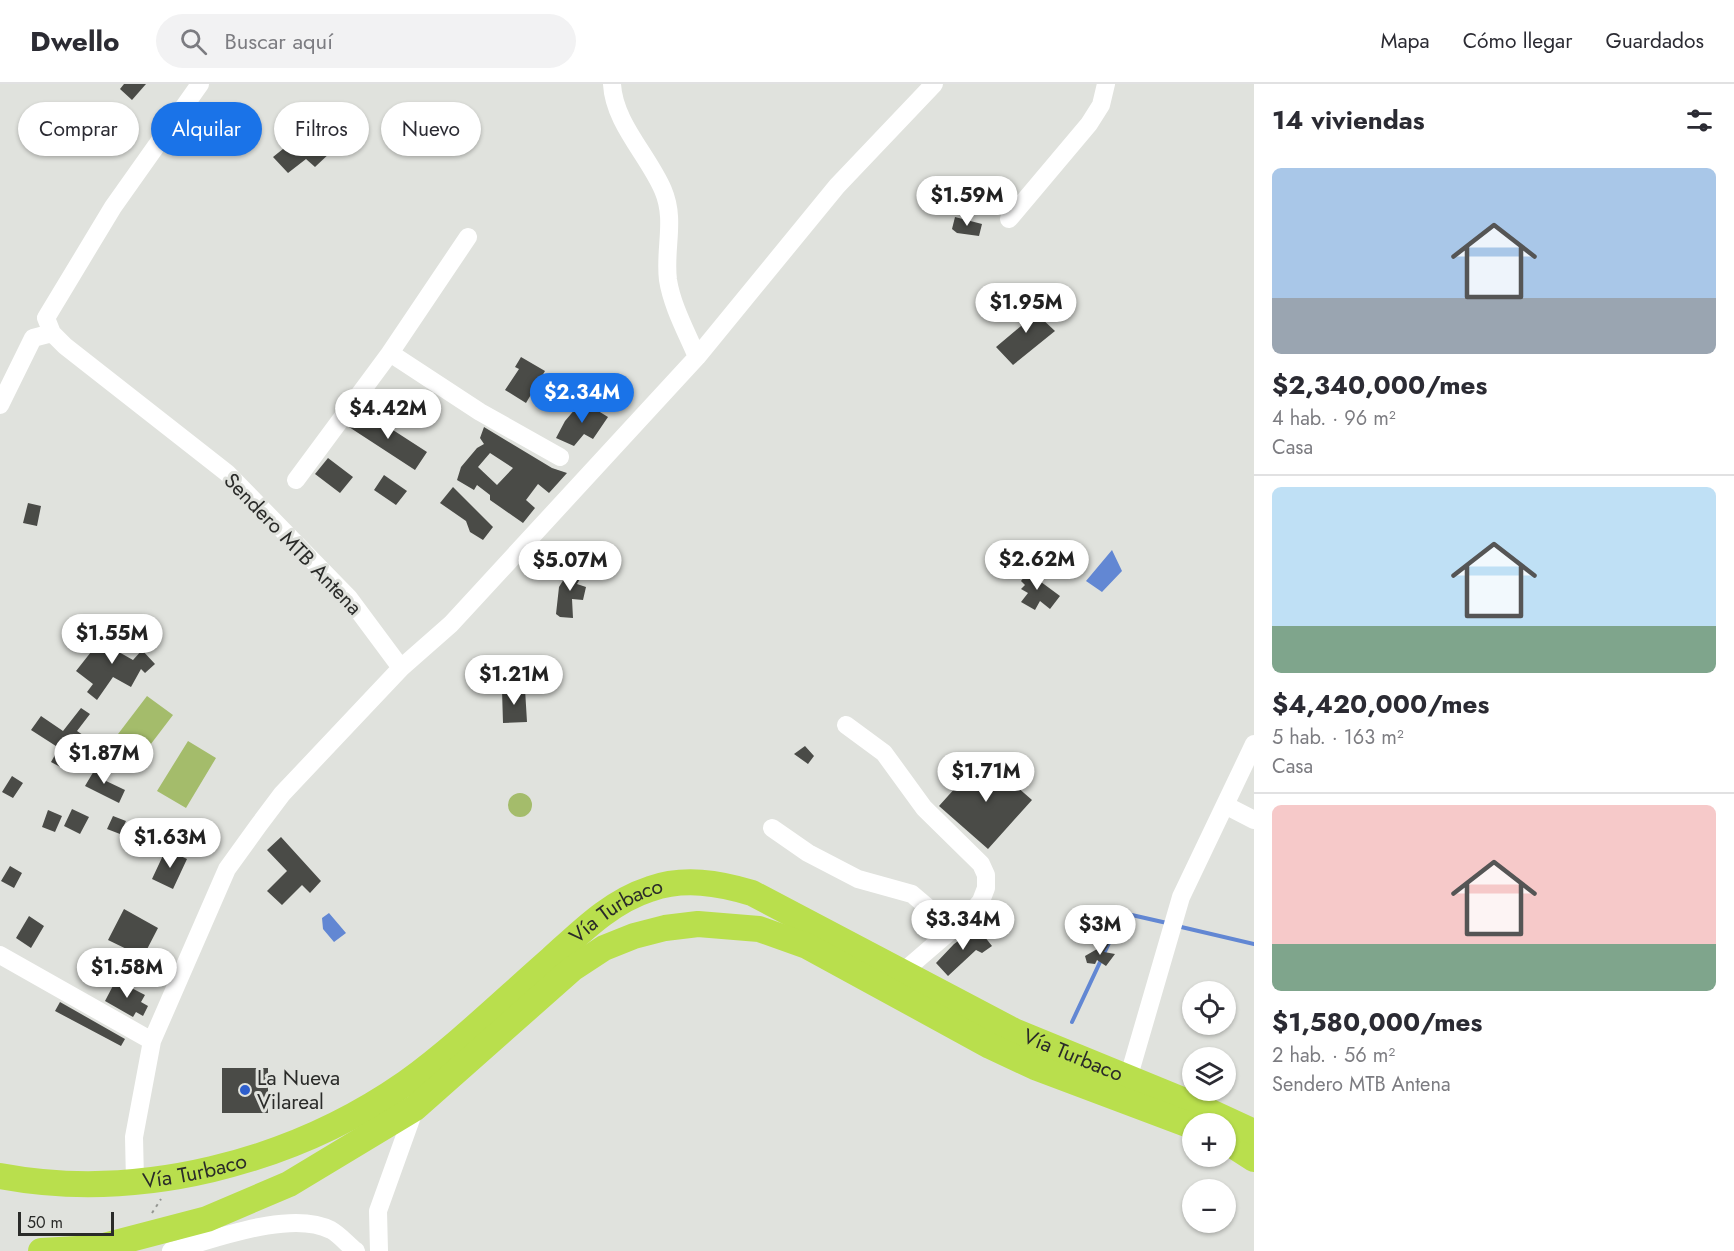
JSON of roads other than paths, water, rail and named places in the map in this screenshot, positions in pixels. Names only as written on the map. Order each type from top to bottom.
[{"type":"highway","name":"Vía Turbaco","points":[[0,1176],[85,1185],[135,1181],[199,1172],[277,1149],[341,1122],[404,1084],[442,1055],[610,908],[650,888],[668,884],[700,882],[730,886],[752,893],[904,971],[1014,1031],[1202,1108],[1254,1132]]},
{"type":"highway","name":"Vía Turbaco","points":[[41,1251],[102,1249],[207,1219],[268,1192],[348,1150],[415,1108],[572,969],[604,948],[655,930],[698,924],[759,929],[799,943],[990,1046],[1035,1066],[1182,1122]]},
{"type":"highway","points":[[1236,1147],[1254,1159]]},
{"type":"street","points":[[0,405],[33,338],[52,333],[46,318],[60,291],[113,207],[200,84]]},
{"type":"street","points":[[612,84],[618,111],[664,191],[671,217],[668,281],[697,357]]},
{"type":"street","points":[[135,1181],[134,1137],[152,1041],[227,869],[282,794],[401,668],[451,624],[697,357],[837,186],[934,84]]},
{"type":"street","points":[[1009,219],[1089,124],[1101,105],[1106,84]]},
{"type":"street","points":[[296,480],[390,353],[468,237]]},
{"type":"street","name":"Sendero MTB Antena","points":[[52,333],[227,473],[349,598],[401,668]]},
{"type":"street","points":[[390,353],[480,412],[560,457]]},
{"type":"street","points":[[846,725],[884,753],[924,808],[981,864],[986,875],[986,888],[981,901],[904,971]]},
{"type":"street","points":[[1128,1079],[1181,897],[1254,744]]},
{"type":"street","points":[[1225,805],[1254,820]]},
{"type":"street","points":[[772,828],[808,853],[858,879],[912,894],[952,928]]},
{"type":"street","points":[[0,955],[152,1041]]},
{"type":"street","points":[[379,1251],[378,1211],[415,1108]]},
{"type":"street","points":[[171,1251],[270,1226],[303,1223],[330,1230],[356,1251]]},
{"type":"water","points":[[1112,550],[1122,571],[1102,592],[1086,581]]},
{"type":"water","points":[[329,913],[346,933],[334,942],[323,929],[322,918]]},
{"type":"waterway","points":[[1072,1022],[1123,913],[1167,923]]},
{"type":"waterway","points":[[1177,926],[1254,944]]},
{"type":"place","name":"La Nueva Vilareal","points":[[245,1090]]}]
